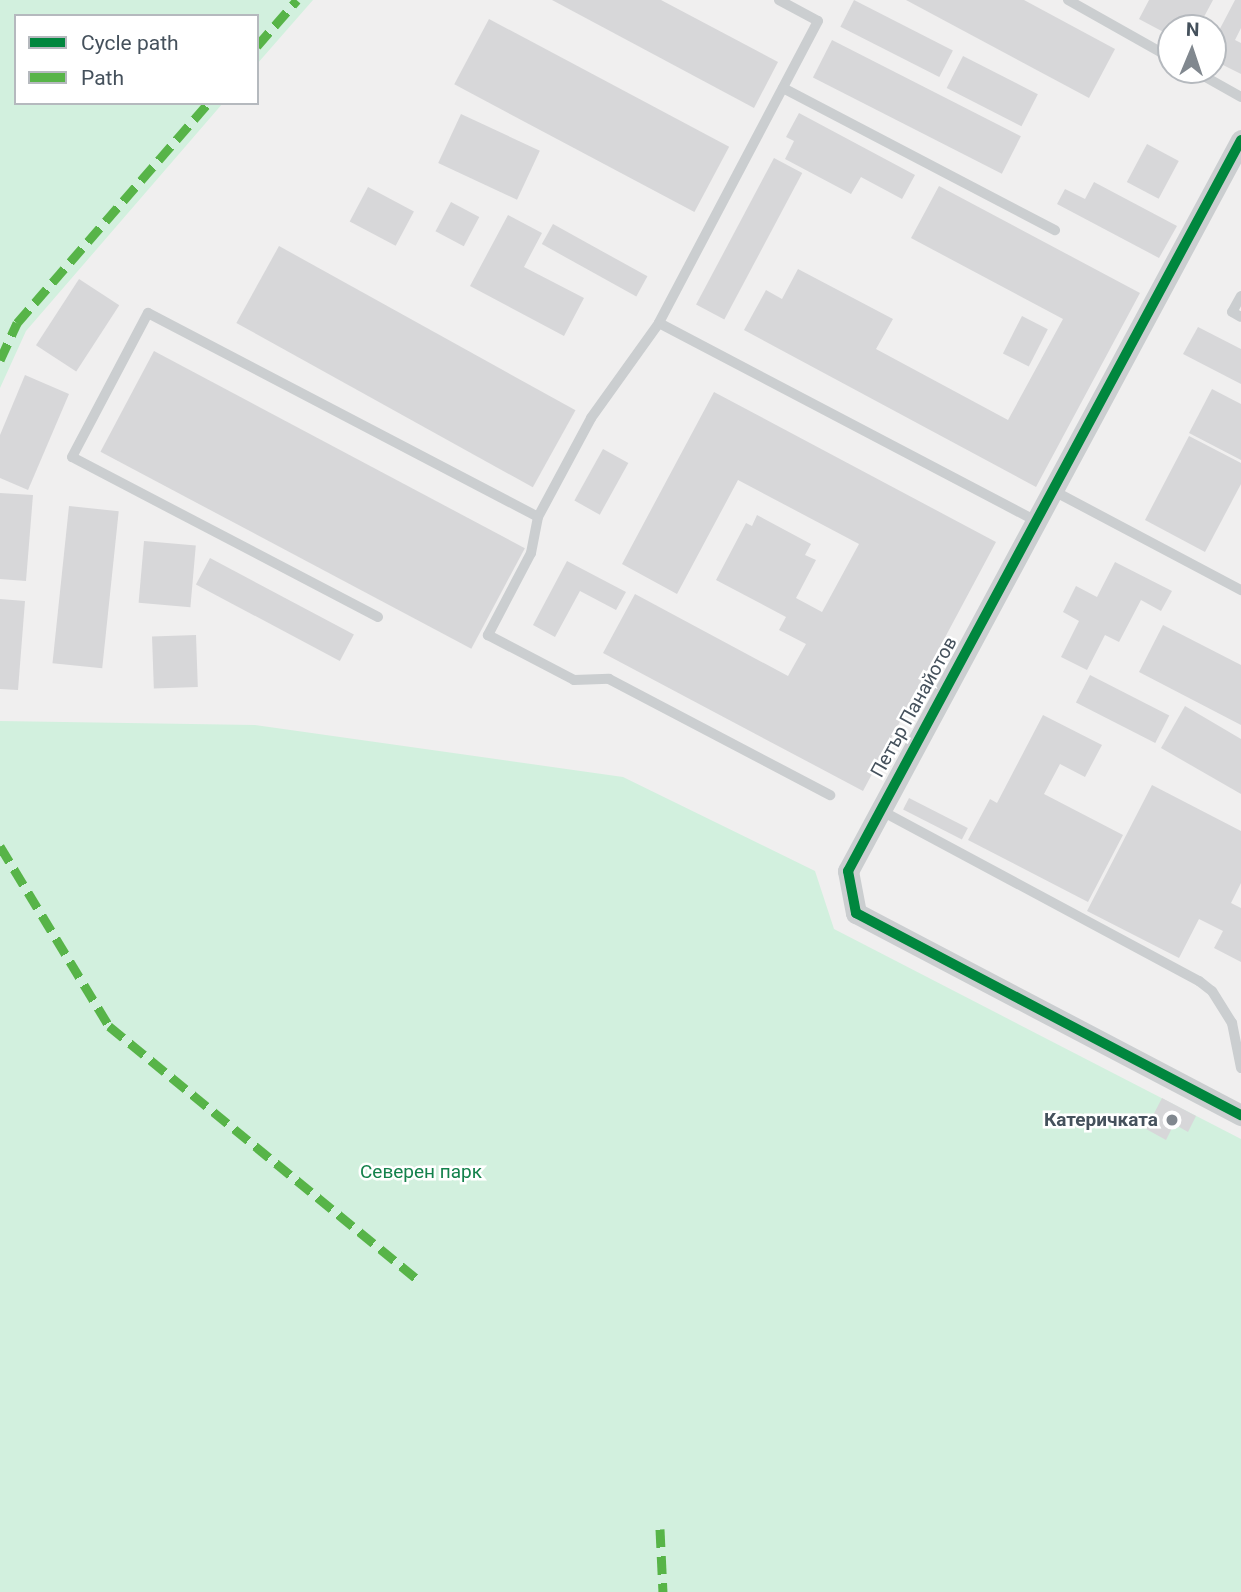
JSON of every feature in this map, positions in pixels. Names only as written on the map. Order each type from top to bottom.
[{"type":"street","name":"Петър Панайотов","points":[[1241,140],[878,809],[848,871],[856,913],[1241,1115]]},
{"type":"lane","points":[[779,0],[818,21],[659,323],[591,418],[538,517],[531,553],[488,635],[574,680],[609,679],[830,795]]},
{"type":"lane","points":[[1068,0],[1157,50]]},
{"type":"lane","points":[[1218,84],[1241,97]]},
{"type":"lane","points":[[783,88],[1055,230]]},
{"type":"lane","points":[[1241,296],[1232,312],[1241,317]]},
{"type":"lane","points":[[378,617],[72,457],[149,313],[538,517]]},
{"type":"lane","points":[[659,323],[1036,521]]},
{"type":"lane","points":[[1052,490],[1241,590]]},
{"type":"lane","points":[[878,809],[1199,981],[1212,991],[1232,1023],[1241,1068]]},
{"type":"green space","points":[[0,0],[313,0],[259,62],[259,14],[14,14],[14,105],[221,105],[26,331],[0,388]]},
{"type":"green space","name":"Северен парк","points":[[0,721],[255,725],[623,777],[815,871],[834,929],[1241,1139],[1241,1592],[0,1592]]},
{"type":"building","points":[[552,0],[661,0],[778,62],[754,108]]},
{"type":"building","points":[[854,0],[953,50],[939,77],[840,27]]},
{"type":"building","points":[[906,0],[1024,0],[1115,49],[1089,98]]},
{"type":"building","points":[[1149,0],[1213,0],[1206,14],[1157,14],[1157,29],[1139,19]]},
{"type":"building","points":[[1235,0],[1241,0],[1241,28],[1235,40],[1241,43],[1241,74],[1227,67],[1227,15]]},
{"type":"building","points":[[489,19],[729,147],[694,212],[454,84]]},
{"type":"building","points":[[832,40],[1021,136],[1002,174],[813,77]]},
{"type":"building","points":[[963,56],[1038,94],[1022,126],[947,88]]},
{"type":"building","points":[[799,113],[915,175],[902,199],[861,177],[851,194],[785,159],[794,141],[786,137]]},
{"type":"building","points":[[461,114],[540,151],[517,200],[438,163]]},
{"type":"building","points":[[1147,144],[1179,161],[1159,199],[1127,182]]},
{"type":"building","points":[[774,158],[802,173],[724,320],[696,305]]},
{"type":"building","points":[[1094,182],[1177,226],[1159,258],[1057,204],[1065,189],[1085,199]]},
{"type":"building","points":[[939,186],[1140,293],[1036,487],[744,330],[766,290],[782,299],[798,269],[893,319],[876,349],[1008,420],[1063,319],[911,238]]},
{"type":"building","points":[[368,187],[414,211],[396,246],[350,221]]},
{"type":"building","points":[[451,202],[479,217],[464,246],[436,231]]},
{"type":"building","points":[[508,215],[542,233],[524,267],[584,298],[564,336],[470,286]]},
{"type":"building","points":[[553,224],[647,276],[636,296],[542,244]]},
{"type":"building","points":[[279,246],[575,410],[533,487],[236,323]]},
{"type":"building","points":[[79,279],[119,305],[76,371],[36,345]]},
{"type":"building","points":[[1022,316],[1048,329],[1029,367],[1003,353]]},
{"type":"building","points":[[1198,327],[1241,349],[1241,384],[1183,354]]},
{"type":"building","points":[[154,351],[525,548],[471,649],[100,452]]},
{"type":"building","points":[[25,375],[69,394],[28,490],[0,478],[0,435]]},
{"type":"building","points":[[1212,389],[1241,404],[1241,460],[1189,433]]},
{"type":"building","points":[[714,392],[996,542],[863,791],[603,653],[635,594],[788,676],[806,644],[779,630],[786,617],[716,580],[746,523],[752,526],[757,515],[811,544],[805,555],[816,560],[796,598],[822,612],[859,544],[738,480],[677,594],[622,564]]},
{"type":"building","points":[[1189,436],[1241,463],[1241,484],[1205,552],[1145,520]]},
{"type":"building","points":[[603,449],[628,463],[600,515],[574,501]]},
{"type":"building","points":[[0,493],[33,495],[26,581],[0,579]]},
{"type":"building","points":[[69,506],[119,511],[102,668],[52,663]]},
{"type":"building","points":[[144,541],[196,546],[190,607],[139,603]]},
{"type":"building","points":[[210,558],[354,635],[340,661],[196,584]]},
{"type":"building","points":[[567,561],[626,592],[616,610],[580,591],[555,637],[533,625]]},
{"type":"building","points":[[1115,562],[1172,591],[1161,611],[1141,600],[1119,642],[1105,635],[1087,670],[1061,657],[1079,621],[1063,612],[1076,586],[1097,597]]},
{"type":"building","points":[[0,599],[25,601],[18,690],[0,689]]},
{"type":"building","points":[[1163,625],[1241,665],[1241,725],[1139,672]]},
{"type":"building","points":[[196,635],[198,687],[154,689],[152,637]]},
{"type":"building","points":[[1090,675],[1169,715],[1155,743],[1076,703]]},
{"type":"building","points":[[1185,706],[1241,739],[1241,794],[1161,748]]},
{"type":"building","points":[[1043,715],[1102,745],[1085,777],[1060,764],[1044,794],[1123,835],[1088,902],[968,840],[990,799],[997,803]]},
{"type":"building","points":[[1152,785],[1241,831],[1241,883],[1231,903],[1241,908],[1241,962],[1214,948],[1223,931],[1199,919],[1179,958],[1087,911]]},
{"type":"building","points":[[909,798],[968,828],[962,840],[903,810]]},
{"type":"building","name":"Катеричката","points":[[1162,1098],[1196,1116],[1188,1132],[1174,1124],[1166,1140],[1146,1129]]},
{"type":"marked path","points":[[259,44],[297,0]]},
{"type":"marked path","points":[[0,360],[17,323],[206,105]]},
{"type":"marked path","points":[[0,846],[109,1026],[417,1279]]},
{"type":"marked path","points":[[660,1529],[663,1592]]},
{"type":"cycle path","points":[[1241,140],[848,871],[856,913],[1241,1115]]},
{"type":"place","name":"Катеричката","points":[[1172,1120]]}]
